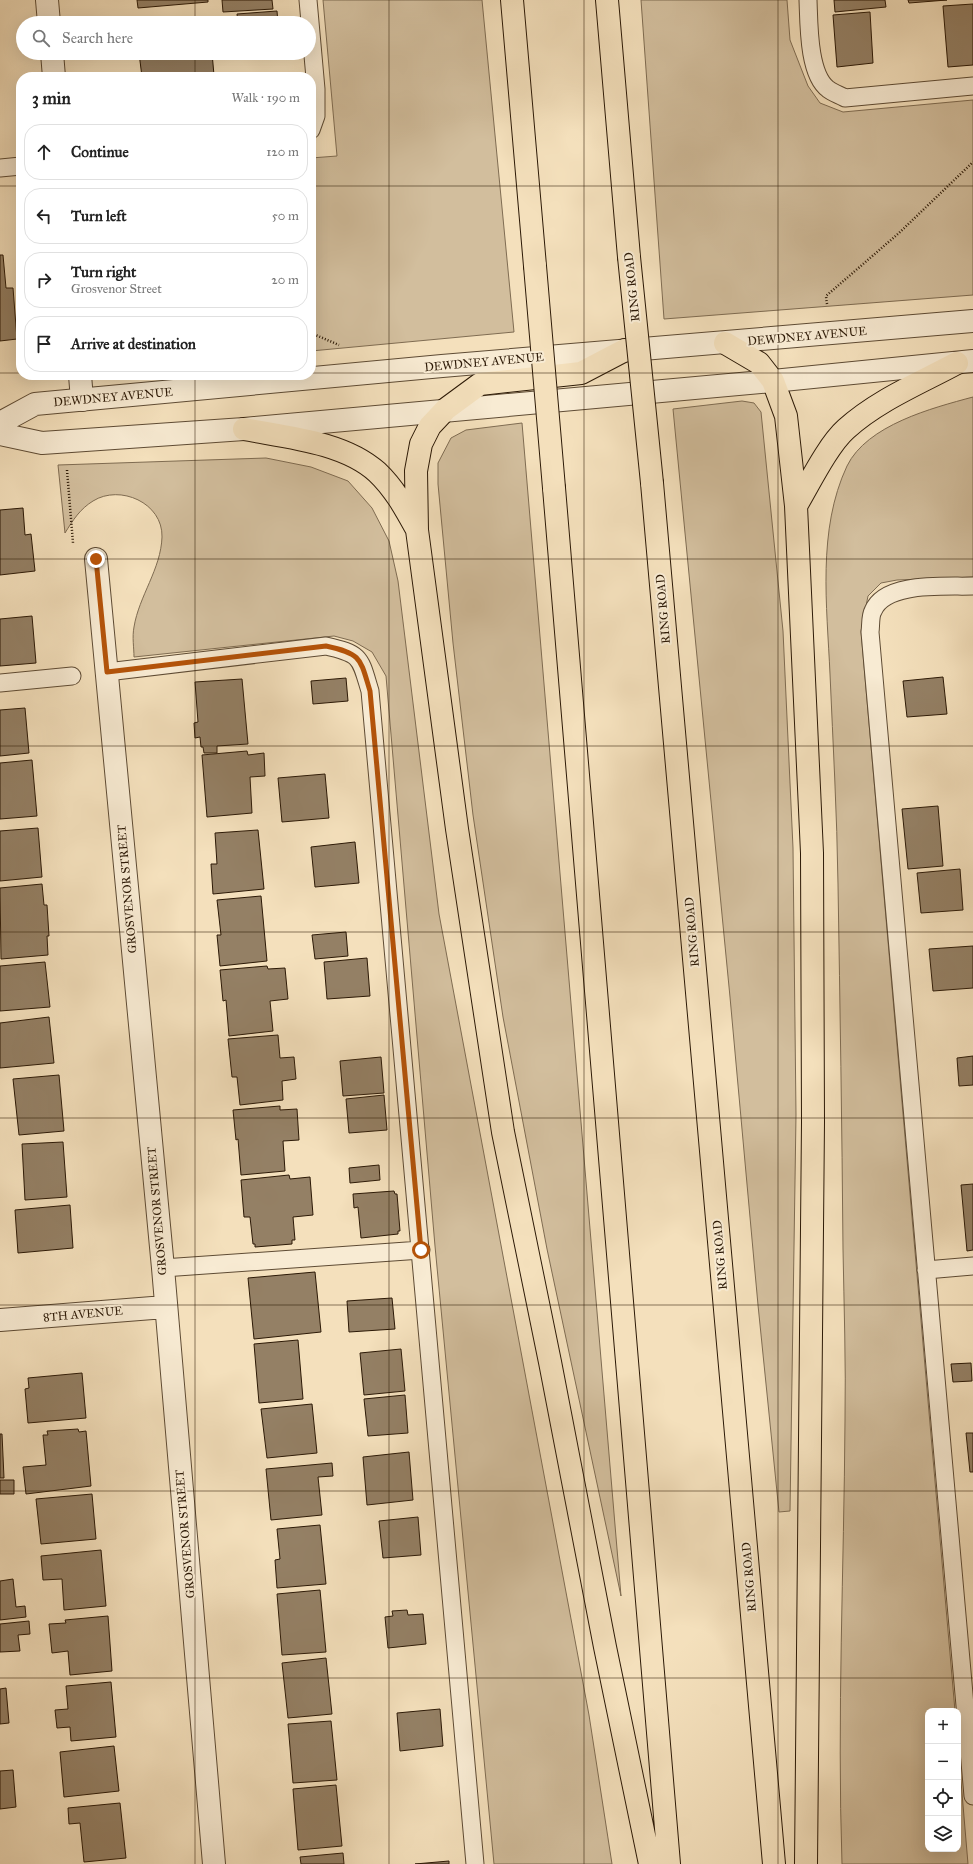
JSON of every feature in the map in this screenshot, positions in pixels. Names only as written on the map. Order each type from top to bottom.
[{"type":"highway","points":[[512,0],[669,1864]]},
{"type":"highway","name":"RING ROAD","points":[[607,0],[629,257],[652,483],[774,1864]]},
{"type":"highway","points":[[725,343],[759,363],[773,381],[786,416],[796,506],[812,861],[813,1130],[806,1864]]},
{"type":"highway","points":[[625,350],[581,373],[480,384],[446,409],[430,426],[422,444],[416,471],[417,530],[457,829],[503,1132],[550,1362],[605,1647],[650,1864]]},
{"type":"highway","points":[[796,506],[825,457],[846,430],[877,406],[965,362]]},
{"type":"highway","points":[[244,429],[316,442],[346,453],[377,472],[397,495],[417,530]]},
{"type":"street","points":[[47,0],[48,16]]},
{"type":"street","points":[[53,60],[54,72]]},
{"type":"street","name":"DEWDNEY AVENUE","points":[[316,378],[625,350],[725,343],[973,321]]},
{"type":"street","points":[[0,434],[42,443],[244,429],[446,409],[773,381],[965,362]]},
{"type":"street","points":[[80,380],[82,400]]},
{"type":"street","name":"DEWDNEY AVENUE","points":[[0,423],[34,404],[299,380]]},
{"type":"street","name":"GROSVENOR STREET","points":[[96,559],[163,1268],[165,1307],[214,1864]]},
{"type":"street","name":"8TH AVENUE","points":[[0,1320],[165,1307]]},
{"type":"lane","points":[[308,0],[309,16]]},
{"type":"lane","points":[[808,0],[812,52],[817,74],[827,89],[845,98],[973,86]]},
{"type":"lane","points":[[313,60],[314,72]]},
{"type":"lane","points":[[316,89],[316,116]]},
{"type":"lane","points":[[0,168],[16,166]]},
{"type":"lane","points":[[973,586],[914,588],[897,591],[881,599],[873,611],[870,632],[973,1796]]},
{"type":"lane","points":[[107,672],[326,646],[348,651],[362,663],[370,691],[475,1864]]},
{"type":"lane","points":[[0,682],[72,676]]},
{"type":"lane","points":[[163,1268],[421,1250]]},
{"type":"lane","points":[[926,1270],[973,1266]]},
{"type":"path","points":[[827,310],[826,296],[899,233],[973,162]]},
{"type":"path","points":[[316,334],[340,346]]},
{"type":"path","points":[[64,442],[73,546],[96,559]]},
{"type":"shaded area","points":[[323,0],[482,0],[514,332],[316,351],[316,158],[337,156]]},
{"type":"shaded area","points":[[641,0],[787,0],[790,40],[808,86],[820,103],[843,112],[973,100],[973,295],[664,319]]},
{"type":"shaded area","points":[[973,397],[973,577],[897,580],[881,583],[868,596],[861,631],[955,1708],[925,1708],[925,1852],[961,1852],[961,1781],[968,1864],[842,1864],[840,1698],[845,1357],[837,858],[826,568],[831,516],[847,466],[856,452],[869,439],[885,429],[902,420]]},
{"type":"shaded area","points":[[742,401],[754,403],[761,412],[783,631],[793,848],[796,1115],[790,1511],[779,1512],[673,409]]},
{"type":"shaded area","points":[[522,423],[621,1596],[547,1249],[503,1017],[473,815],[453,643],[438,484],[438,463],[451,438],[466,430]]},
{"type":"shaded area","points":[[266,458],[311,467],[348,481],[372,508],[389,541],[398,581],[439,914],[589,1715],[612,1864],[494,1864],[435,1246],[386,676],[372,652],[353,641],[334,636],[134,657],[134,627],[140,604],[154,571],[161,549],[162,537],[160,525],[155,515],[148,506],[138,500],[127,496],[104,496],[93,501],[84,508],[74,519],[65,533],[58,465]]},
{"type":"building","points":[[137,0],[208,0],[208,2],[138,8]]},
{"type":"building","points":[[222,0],[272,0],[273,9],[223,12]]},
{"type":"building","points":[[834,0],[885,0],[886,7],[835,12]]},
{"type":"building","points":[[908,0],[947,0],[909,3]]},
{"type":"building","points":[[973,4],[973,65],[948,67],[943,6]]},
{"type":"building","points":[[277,11],[277,16],[237,16],[237,14]]},
{"type":"building","points":[[870,12],[873,63],[837,67],[833,15]]},
{"type":"building","points":[[140,60],[213,60],[214,72],[141,72]]},
{"type":"building","points":[[0,255],[3,255],[6,288],[13,288],[16,339],[0,341]]},
{"type":"building","points":[[23,508],[25,535],[31,534],[35,571],[0,575],[0,510]]},
{"type":"building","points":[[32,616],[36,663],[0,666],[0,619]]},
{"type":"building","points":[[943,677],[947,714],[907,717],[903,681]]},
{"type":"building","points":[[346,678],[348,701],[313,704],[311,681]]},
{"type":"building","points":[[242,679],[248,744],[217,746],[217,753],[204,753],[203,747],[201,747],[200,737],[195,738],[194,723],[198,722],[195,682]]},
{"type":"building","points":[[25,708],[29,753],[0,756],[0,710]]},
{"type":"building","points":[[247,751],[248,755],[264,753],[265,776],[250,777],[252,813],[207,817],[202,755]]},
{"type":"building","points":[[32,760],[37,816],[0,819],[0,763]]},
{"type":"building","points":[[325,774],[329,818],[282,822],[278,778]]},
{"type":"building","points":[[938,806],[943,866],[908,869],[902,809]]},
{"type":"building","points":[[38,828],[42,877],[0,881],[0,831]]},
{"type":"building","points":[[258,830],[264,889],[213,894],[211,864],[217,864],[215,833]]},
{"type":"building","points":[[355,842],[359,883],[315,887],[311,847]]},
{"type":"building","points":[[960,869],[963,910],[921,913],[917,873]]},
{"type":"building","points":[[42,884],[44,905],[47,905],[49,936],[47,936],[48,955],[1,959],[0,888]]},
{"type":"building","points":[[261,896],[267,961],[220,966],[217,935],[221,935],[217,900]]},
{"type":"building","points":[[346,932],[348,956],[315,959],[312,935]]},
{"type":"building","points":[[973,946],[973,988],[933,991],[929,949]]},
{"type":"building","points":[[367,958],[370,996],[327,999],[324,962]]},
{"type":"building","points":[[45,962],[50,1007],[0,1011],[0,966]]},
{"type":"building","points":[[267,966],[268,969],[285,968],[288,999],[270,1001],[273,1031],[229,1036],[226,1000],[223,1001],[220,970]]},
{"type":"building","points":[[49,1017],[54,1063],[0,1068],[0,1023]]},
{"type":"building","points":[[278,1035],[280,1058],[294,1057],[296,1079],[282,1081],[283,1100],[240,1105],[237,1077],[232,1077],[228,1039]]},
{"type":"building","points":[[973,1056],[973,1085],[959,1086],[957,1058]]},
{"type":"building","points":[[381,1057],[384,1093],[343,1096],[340,1061]]},
{"type":"building","points":[[59,1075],[64,1131],[19,1135],[13,1079]]},
{"type":"building","points":[[384,1095],[387,1130],[349,1133],[346,1099]]},
{"type":"building","points":[[280,1106],[280,1110],[297,1109],[299,1140],[283,1141],[285,1171],[241,1175],[238,1139],[236,1140],[233,1110]]},
{"type":"building","points":[[63,1142],[67,1197],[25,1200],[22,1144]]},
{"type":"building","points":[[379,1165],[380,1180],[350,1183],[349,1168]]},
{"type":"building","points":[[289,1175],[290,1179],[310,1177],[313,1215],[293,1217],[295,1240],[292,1240],[292,1244],[255,1247],[255,1244],[253,1244],[250,1217],[244,1217],[241,1180]]},
{"type":"building","points":[[973,1184],[973,1250],[967,1251],[961,1185]]},
{"type":"building","points":[[394,1191],[395,1194],[397,1194],[400,1231],[398,1231],[398,1234],[361,1238],[358,1207],[354,1208],[353,1194]]},
{"type":"building","points":[[70,1205],[73,1248],[18,1253],[15,1210]]},
{"type":"building","points":[[315,1272],[321,1332],[254,1339],[248,1278]]},
{"type":"building","points":[[392,1298],[395,1329],[349,1332],[347,1301]]},
{"type":"building","points":[[298,1340],[303,1399],[259,1403],[254,1344]]},
{"type":"building","points":[[401,1349],[405,1391],[364,1395],[360,1353]]},
{"type":"building","points":[[971,1363],[972,1381],[953,1382],[951,1364]]},
{"type":"building","points":[[82,1373],[86,1418],[28,1423],[25,1389],[29,1388],[28,1378]]},
{"type":"building","points":[[405,1395],[408,1433],[368,1436],[364,1399]]},
{"type":"building","points":[[312,1404],[317,1453],[267,1458],[261,1409]]},
{"type":"building","points":[[78,1429],[79,1432],[86,1431],[91,1486],[26,1494],[23,1467],[46,1465],[43,1435],[48,1435],[47,1431]]},
{"type":"building","points":[[966,1433],[973,1433],[973,1472],[970,1472]]},
{"type":"building","points":[[0,1434],[2,1434],[4,1478],[0,1478]]},
{"type":"building","points":[[409,1452],[413,1500],[367,1505],[363,1457]]},
{"type":"building","points":[[332,1463],[333,1476],[318,1477],[322,1515],[271,1520],[266,1469]]},
{"type":"building","points":[[0,1480],[14,1480],[14,1494],[0,1494]]},
{"type":"building","points":[[92,1494],[96,1539],[41,1544],[36,1499]]},
{"type":"building","points":[[418,1517],[421,1555],[383,1558],[379,1521]]},
{"type":"building","points":[[320,1525],[326,1584],[277,1588],[275,1560],[280,1559],[277,1529]]},
{"type":"building","points":[[101,1550],[106,1606],[64,1610],[62,1579],[43,1580],[41,1556]]},
{"type":"building","points":[[13,1579],[16,1607],[25,1606],[26,1617],[0,1620],[0,1581]]},
{"type":"building","points":[[320,1590],[326,1652],[282,1655],[277,1594]]},
{"type":"building","points":[[407,1610],[408,1615],[423,1614],[426,1644],[388,1648],[385,1617],[393,1616],[392,1611]]},
{"type":"building","points":[[108,1616],[112,1671],[70,1675],[68,1651],[52,1653],[49,1624],[66,1623],[65,1620]]},
{"type":"building","points":[[29,1621],[30,1634],[18,1635],[20,1651],[0,1652],[0,1624]]},
{"type":"building","points":[[326,1658],[332,1714],[288,1718],[282,1663]]},
{"type":"building","points":[[111,1682],[116,1737],[71,1741],[70,1727],[57,1728],[55,1710],[68,1709],[66,1686]]},
{"type":"building","points":[[6,1688],[9,1723],[0,1724],[0,1689]]},
{"type":"building","points":[[440,1709],[443,1746],[400,1751],[397,1713]]},
{"type":"building","points":[[331,1721],[337,1780],[293,1783],[288,1724]]},
{"type":"building","points":[[114,1746],[119,1791],[64,1797],[60,1752]]},
{"type":"building","points":[[13,1770],[16,1807],[0,1809],[0,1771]]},
{"type":"building","points":[[336,1785],[342,1846],[298,1850],[293,1789]]},
{"type":"building","points":[[120,1803],[126,1858],[84,1862],[80,1823],[69,1824],[68,1808]]},
{"type":"building","points":[[343,1853],[344,1864],[301,1864],[300,1857]]},
{"type":"building","points":[[449,1861],[449,1864],[415,1864]]},
{"type":"route","points":[[96,559],[107,672],[326,646],[348,651],[362,663],[370,691],[421,1250]]}]
